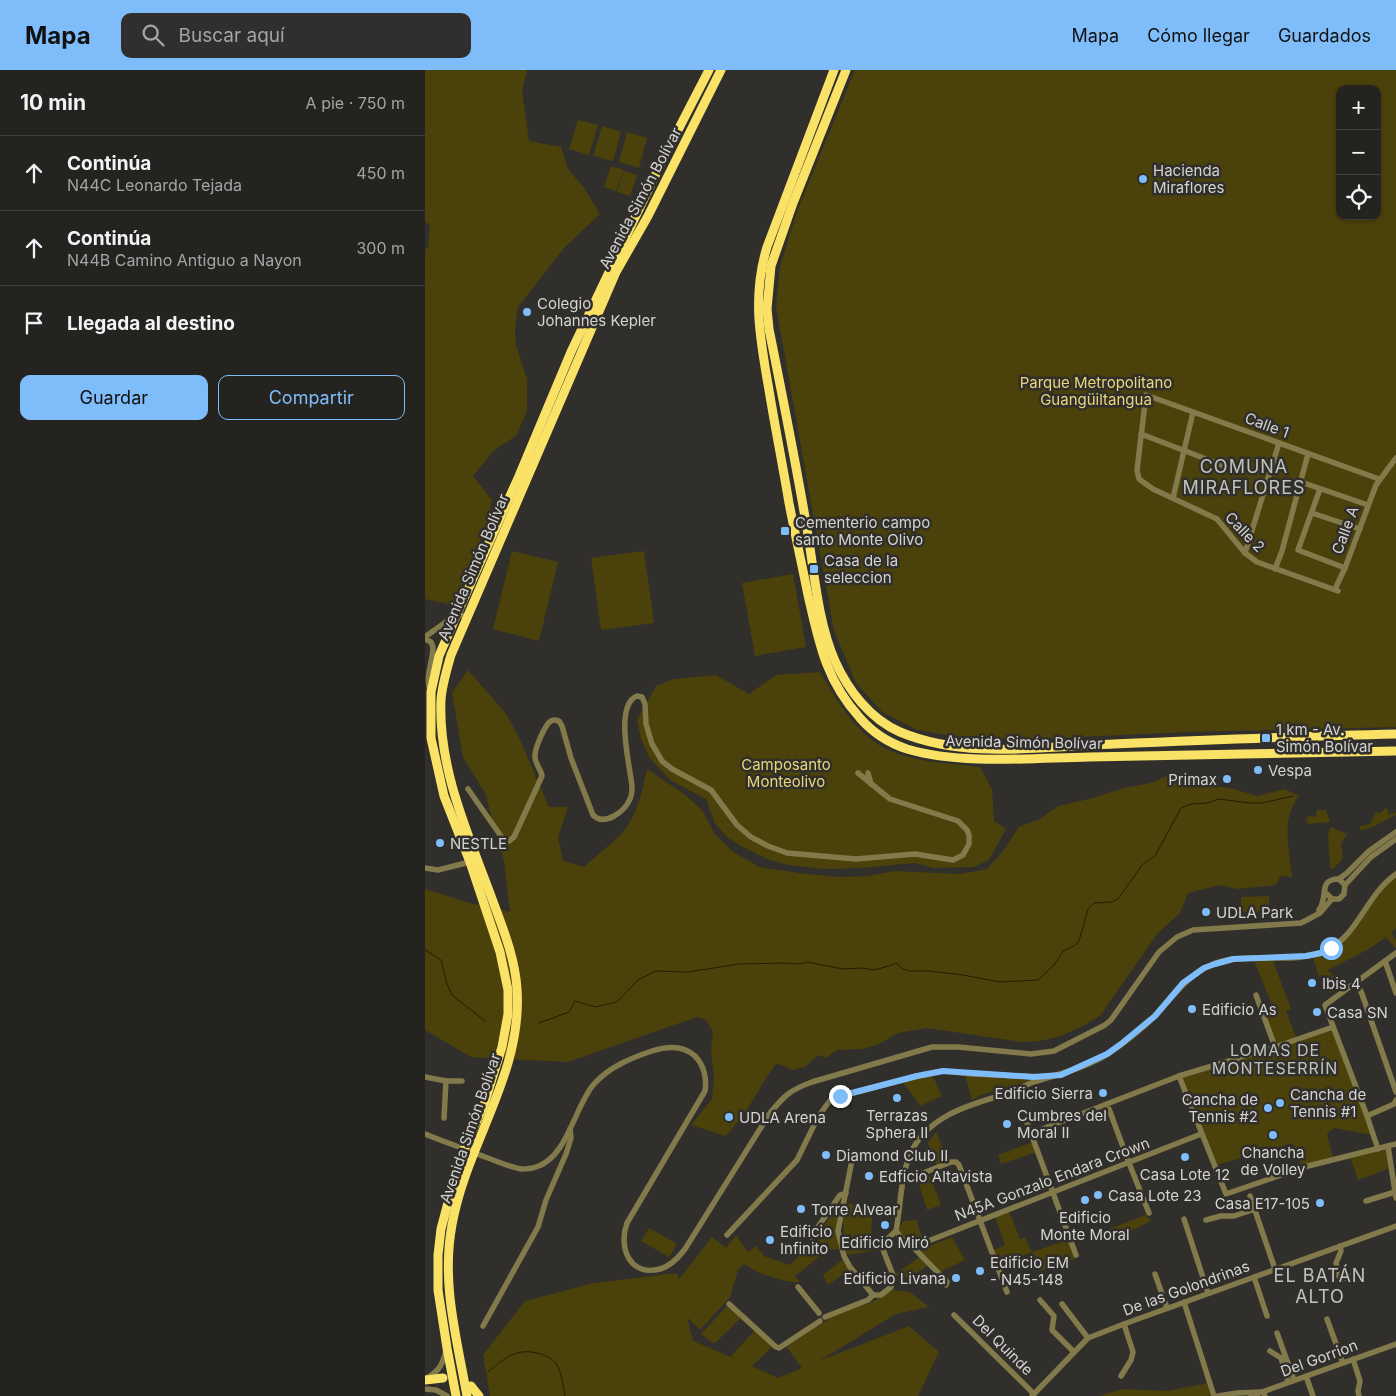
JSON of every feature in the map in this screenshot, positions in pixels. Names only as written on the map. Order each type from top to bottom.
[{"type":"highway","name":"Avenida Simón Bolívar","points":[[456,1396],[438,1290],[438,1255],[441,1229],[461,1158],[483,1105],[496,1067],[507,1014],[508,990],[505,969],[469,862],[444,796],[431,731],[431,692],[439,656],[519,476],[571,352],[661,161],[709,70]]},
{"type":"highway","name":"Avenida Simón Bolívar","points":[[467,1396],[453,1325],[447,1269],[452,1224],[466,1172],[496,1101],[506,1068],[515,1030],[517,997],[514,967],[509,949],[445,761],[441,733],[441,698],[445,677],[451,655],[467,617],[616,272],[648,216],[721,70]]},
{"type":"highway","name":"Avenida Simón Bolívar","points":[[834,70],[763,260],[759,276],[758,321],[784,475],[822,652],[838,691],[861,720],[874,732],[906,749],[928,754],[968,758],[1023,759],[1396,750]]},
{"type":"highway","name":"Avenida Simón Bolívar","points":[[846,70],[771,266],[767,309],[769,329],[820,606],[832,652],[845,680],[860,700],[872,714],[898,731],[932,742],[964,748],[1022,748],[1396,734]]},
{"type":"highway","points":[[784,475],[796,472]]},
{"type":"highway","points":[[425,1379],[443,1378]]},
{"type":"highway","points":[[471,1386],[479,1396]]},
{"type":"street","name":"Calle 1","points":[[1141,434],[1146,395],[1379,479]]},
{"type":"street","points":[[1173,498],[1193,412]]},
{"type":"street","points":[[1141,434],[1227,467]]},
{"type":"street","name":"Calle 2","points":[[1141,434],[1137,470],[1139,479],[1153,489],[1217,519],[1245,553],[1257,562],[1337,590]]},
{"type":"street","points":[[1245,553],[1279,443]]},
{"type":"street","points":[[1275,569],[1283,551],[1308,454]]},
{"type":"street","name":"Calle A","points":[[1337,590],[1379,479],[1396,458]]},
{"type":"street","points":[[1301,482],[1368,504]]},
{"type":"street","points":[[1320,489],[1298,550],[1345,568]]},
{"type":"street","points":[[1312,513],[1360,529]]},
{"type":"street","points":[[431,692],[428,686],[428,677],[433,647],[431,642],[425,638],[457,614],[467,617]]},
{"type":"street","points":[[468,789],[503,839],[509,841],[514,837],[542,776],[535,754],[543,730],[550,722],[554,720],[559,721],[593,815],[605,820],[611,818],[626,804],[632,792],[625,718],[627,706],[631,698],[637,696],[642,697],[645,704],[646,724],[650,738],[662,761],[672,769],[711,790],[737,825],[768,846],[787,853],[857,859],[915,854],[953,860],[963,855],[969,844],[969,835],[967,830],[958,821],[890,799],[858,773]]},
{"type":"street","points":[[868,773],[871,784]]},
{"type":"street","points":[[1309,920],[1324,903],[1327,883],[1332,879],[1347,874],[1369,851],[1396,832]]},
{"type":"street","points":[[1345,885],[1371,857],[1396,839]]},
{"type":"street","points":[[425,868],[438,870],[469,862]]},
{"type":"street","points":[[729,1304],[779,1348],[822,1319],[868,1300],[873,1295],[881,1294],[891,1287],[893,1275],[882,1247],[896,1231],[909,1156],[915,1144],[931,1126],[968,1105],[1053,1076],[1071,1072],[1107,1054],[1155,1016],[1187,980],[1204,968],[1233,959],[1306,956],[1321,953],[1331,948],[1349,933],[1378,891],[1396,874]]},
{"type":"street","points":[[1325,892],[1332,899],[1342,897],[1345,885],[1339,878]]},
{"type":"street","points":[[425,1134],[511,1166],[523,1169],[540,1166],[552,1158],[570,1129],[592,1086],[611,1069],[647,1053],[668,1047],[687,1050],[700,1062],[704,1072],[706,1086],[703,1096],[623,1232],[624,1246],[632,1262],[645,1269],[660,1269],[673,1262],[685,1249],[770,1113],[785,1095],[797,1088],[932,1047],[958,1047],[1031,1054],[1055,1051],[1090,1034],[1111,1020],[1159,952],[1167,944],[1184,934],[1193,930],[1294,924],[1309,920],[1320,912],[1332,899]]},
{"type":"street","points":[[1378,1149],[1325,1005],[1396,953]]},
{"type":"street","points":[[1385,961],[1396,993]]},
{"type":"street","points":[[1356,981],[1396,1092]]},
{"type":"street","points":[[1256,995],[1275,1047]]},
{"type":"street","points":[[1032,1133],[1179,1076],[1333,1027]]},
{"type":"street","points":[[727,1235],[797,1160],[818,1117],[831,1099],[943,1071],[1033,1077],[1053,1076]]},
{"type":"street","points":[[1179,1076],[1226,1194],[1304,1168],[1396,1144]]},
{"type":"street","points":[[425,1077],[446,1081],[462,1081]]},
{"type":"street","points":[[445,1118],[446,1081]]},
{"type":"street","points":[[1367,1116],[1395,1102]]},
{"type":"street","points":[[1109,1109],[1149,1213]]},
{"type":"street","points":[[1026,1120],[1076,1254]]},
{"type":"street","points":[[483,1326],[538,1227],[546,1200],[566,1154],[571,1138],[570,1129]]},
{"type":"street","name":"N45A Gonzalo Endara Crown","points":[[913,1247],[1201,1134]]},
{"type":"street","points":[[1388,1146],[1396,1198]]},
{"type":"street","points":[[853,1155],[838,1232],[850,1267],[873,1295]]},
{"type":"street","points":[[903,1182],[951,1162],[956,1162],[959,1165],[1007,1292]]},
{"type":"street","points":[[1366,1201],[1395,1192]]},
{"type":"street","points":[[811,1237],[840,1195],[846,1193]]},
{"type":"street","points":[[1250,1196],[1275,1269]]},
{"type":"street","points":[[1207,1220],[1221,1216],[1234,1216],[1255,1209]]},
{"type":"street","points":[[1184,1219],[1209,1293]]},
{"type":"street","name":"De las Golondrinas","points":[[1033,1395],[1088,1338],[1396,1226]]},
{"type":"street","points":[[896,1231],[906,1244],[913,1247],[947,1282],[946,1285]]},
{"type":"street","points":[[1340,1246],[1341,1251],[1336,1263],[1339,1277],[1341,1279],[1351,1276]]},
{"type":"street","points":[[1155,1274],[1167,1308]]},
{"type":"street","points":[[1254,1277],[1267,1316]]},
{"type":"street","points":[[798,1287],[819,1313],[816,1317],[822,1319]]},
{"type":"street","points":[[1040,1300],[1054,1316],[1052,1330],[1074,1352]]},
{"type":"street","points":[[1183,1302],[1214,1396]]},
{"type":"street","points":[[1062,1304],[1088,1338]]},
{"type":"street","name":"Del Quinde","points":[[954,1315],[1033,1395]]},
{"type":"street","points":[[1327,1319],[1343,1363]]},
{"type":"street","points":[[1121,1376],[1131,1360],[1133,1352],[1124,1324]]},
{"type":"street","points":[[1277,1333],[1291,1381]]},
{"type":"street","name":"Del Gorrion","points":[[1251,1396],[1264,1394],[1291,1381],[1396,1344]]},
{"type":"street","points":[[425,1379],[443,1364],[447,1348]]},
{"type":"street","points":[[1270,1351],[1281,1358],[1291,1381]]},
{"type":"street","points":[[1353,1359],[1360,1381],[1359,1396]]},
{"type":"street","points":[[1306,1376],[1313,1396]]},
{"type":"street","points":[[425,1389],[436,1390],[447,1396]]},
{"type":"street","points":[[1218,1396],[1237,1393],[1264,1394]]},
{"type":"green space","points":[[425,70],[527,70],[522,91],[529,141],[561,147],[568,169],[585,189],[600,214],[564,248],[518,307],[515,329],[516,345],[527,379],[527,411],[516,436],[494,450],[473,476],[492,500],[486,527],[453,605],[425,599],[425,249],[428,247],[430,225],[425,222]]},
{"type":"green space","name":"Parque Metropolitano Guangüiltangua","points":[[855,70],[1396,70],[1396,727],[971,739],[917,730],[882,712],[856,683],[834,631],[776,307],[780,266],[798,209]]},
{"type":"green space","points":[[578,120],[598,125],[589,155],[569,149]]},
{"type":"green space","points":[[602,126],[621,132],[613,161],[593,156]]},
{"type":"green space","points":[[627,132],[647,138],[639,168],[619,162]]},
{"type":"green space","points":[[611,166],[624,170],[616,191],[604,187]]},
{"type":"green space","points":[[624,171],[637,175],[630,196],[617,192]]},
{"type":"green space","points":[[512,551],[558,562],[539,641],[493,629]]},
{"type":"green space","points":[[644,551],[654,623],[601,630],[591,558]]},
{"type":"green space","points":[[793,574],[806,647],[755,656],[742,583]]},
{"type":"green space","points":[[468,670],[506,714],[518,735],[549,807],[568,807],[558,837],[563,861],[584,867],[615,840],[629,824],[639,801],[647,769],[684,794],[702,810],[715,834],[732,851],[759,867],[841,877],[868,876],[895,871],[960,874],[987,869],[1003,851],[1019,827],[1040,819],[1058,806],[1124,788],[1151,783],[1171,774],[1188,777],[1207,785],[1230,788],[1257,796],[1285,789],[1299,796],[1293,805],[1288,825],[1288,846],[1292,877],[1280,876],[1276,885],[1237,889],[1220,885],[1188,893],[1180,913],[1157,934],[1100,1016],[1081,1027],[1058,1037],[1040,1041],[1021,1042],[927,1028],[898,1033],[877,1045],[861,1049],[837,1050],[826,1058],[818,1055],[805,1067],[792,1070],[776,1064],[745,1113],[726,1136],[691,1125],[712,1099],[714,1077],[711,1050],[713,1032],[706,1020],[697,1017],[568,1062],[471,1057],[425,1030],[425,889],[470,903],[510,912],[504,861],[485,793],[463,757],[452,693]]},
{"type":"green space","name":"Camposanto Monteolivo","points":[[820,672],[835,697],[853,721],[866,735],[878,744],[891,751],[920,760],[980,767],[992,790],[994,821],[1006,829],[989,860],[974,867],[934,868],[915,863],[824,869],[789,865],[769,860],[728,838],[715,824],[706,799],[670,780],[649,757],[641,739],[637,720],[656,686],[674,679],[716,675],[749,694],[776,675]]},
{"type":"green space","points":[[1385,808],[1389,815],[1396,812],[1396,815],[1371,828],[1360,830],[1360,826],[1370,824],[1376,812],[1381,813]]},
{"type":"green space","points":[[1317,810],[1326,810],[1330,822],[1308,824],[1306,817],[1316,817]]},
{"type":"green space","points":[[1331,827],[1347,834],[1341,844],[1343,858],[1333,869],[1330,868],[1328,833]]},
{"type":"green space","points":[[1396,876],[1396,928],[1391,933],[1396,939],[1396,949],[1386,937],[1369,949],[1328,970],[1341,987],[1330,993],[1322,975],[1319,976],[1313,958],[1343,939],[1368,904]]},
{"type":"green space","points":[[1269,896],[1269,911],[1241,912],[1241,897]]},
{"type":"green space","points":[[1272,958],[1291,1009],[1286,1011],[1297,1040],[1333,1028],[1373,1135],[1334,1128],[1327,1134],[1333,1159],[1302,1168],[1293,1143],[1217,1165],[1179,1076],[1275,1047],[1264,1012],[1274,1009],[1254,961]]},
{"type":"green space","points":[[932,1074],[942,1096],[920,1106],[902,1081]]},
{"type":"green space","points":[[965,1075],[1032,1080],[981,1095],[972,1100]]},
{"type":"green space","points":[[936,1132],[950,1165],[938,1169],[928,1143]]},
{"type":"green space","points":[[1033,1142],[1037,1152],[1001,1164],[998,1155]]},
{"type":"green space","points":[[1384,1147],[1387,1151],[1390,1168],[1358,1180],[1350,1156]]},
{"type":"green space","points":[[930,1176],[941,1205],[927,1210],[918,1181]]},
{"type":"green space","points":[[841,1201],[836,1231],[839,1249],[828,1250],[795,1276],[800,1282],[771,1277],[744,1264],[738,1270],[730,1297],[700,1330],[687,1317],[693,1341],[733,1358],[731,1356],[756,1329],[774,1345],[752,1366],[778,1378],[802,1368],[785,1345],[829,1319],[826,1317],[874,1301],[891,1290],[910,1292],[929,1307],[896,1314],[819,1361],[909,1326],[939,1352],[918,1396],[490,1396],[483,1355],[525,1301],[594,1283],[677,1273],[679,1279],[712,1237],[726,1248],[736,1235],[748,1252],[756,1246],[764,1256],[790,1265],[804,1248],[819,1241],[818,1234]]},
{"type":"green space","points":[[846,1203],[873,1210],[871,1231],[878,1250],[847,1255],[843,1229]]},
{"type":"green space","points":[[1009,1211],[1020,1239],[1025,1237],[1032,1252],[1000,1267],[994,1250],[1005,1245],[995,1216]]},
{"type":"green space","points":[[1146,1215],[1152,1220],[1110,1242],[1106,1230]]},
{"type":"green space","points":[[916,1220],[924,1243],[917,1248],[898,1233],[903,1221]]},
{"type":"green space","points":[[649,1228],[677,1244],[669,1257],[641,1241]]},
{"type":"green space","points":[[952,1237],[965,1260],[940,1272],[921,1252],[927,1247]]},
{"type":"green space","points":[[1068,1240],[1075,1259],[1040,1271],[1032,1252]]},
{"type":"green space","points":[[921,1256],[929,1265],[909,1278],[894,1275]]},
{"type":"green space","points":[[845,1258],[851,1269],[828,1285],[823,1275]]},
{"type":"green space","points":[[726,1307],[730,1307],[742,1317],[714,1344],[701,1334]]},
{"type":"green space","points":[[1207,1383],[1211,1395],[1207,1396],[1100,1396],[1122,1389],[1168,1391]]},
{"type":"waterway","points":[[539,1023],[569,1012],[575,1001],[595,1007],[617,1002],[638,980],[656,971],[688,972],[739,964],[800,964],[807,962],[843,969],[862,968],[874,970],[896,963],[903,969],[910,971],[963,975],[1000,982],[1038,980],[1054,965],[1063,951],[1074,946],[1079,941],[1088,909],[1094,903],[1112,902],[1118,899],[1143,864],[1155,856],[1181,808],[1191,804],[1207,803],[1219,799],[1262,803],[1293,796]]},
{"type":"waterway","points":[[425,950],[441,960],[452,995],[485,1021]]},
{"type":"waterway","points":[[488,1372],[512,1355],[525,1352],[541,1354],[550,1358],[557,1365],[565,1396]]},
{"type":"place","name":"Hacienda Miraflores","points":[[1143,179]]},
{"type":"place","name":"Colegio Johannes Kepler","points":[[527,312]]},
{"type":"place","name":"Cementerio campo santo Monte Olivo","points":[[785,531]]},
{"type":"place","name":"Casa de la seleccion","points":[[814,569]]},
{"type":"place","name":"1 km - Av. Simón Bolívar","points":[[1266,738]]},
{"type":"place","name":"Vespa","points":[[1258,770]]},
{"type":"place","name":"Primax","points":[[1227,779]]},
{"type":"place","name":"NESTLE","points":[[440,843]]},
{"type":"place","name":"UDLA Park","points":[[1206,912]]},
{"type":"place","name":"Ibis 4","points":[[1312,983]]},
{"type":"place","name":"Edificio As","points":[[1192,1009]]},
{"type":"place","name":"Casa SN","points":[[1317,1012]]},
{"type":"place","name":"Edificio Sierra","points":[[1103,1093]]},
{"type":"place","name":"Terrazas Sphera II","points":[[897,1098]]},
{"type":"place","name":"Cancha de Tennis #1","points":[[1280,1103]]},
{"type":"place","name":"Cancha de Tennis #2","points":[[1268,1108]]},
{"type":"place","name":"UDLA Arena","points":[[729,1117]]},
{"type":"place","name":"Cumbres del Moral II","points":[[1007,1124]]},
{"type":"place","name":"Chancha de Volley","points":[[1273,1135]]},
{"type":"place","name":"Diamond Club II","points":[[826,1155]]},
{"type":"place","name":"Casa Lote 12","points":[[1185,1157]]},
{"type":"place","name":"Edficio Altavista","points":[[869,1176]]},
{"type":"place","name":"Casa Lote 23","points":[[1098,1195]]},
{"type":"place","name":"Edificio Monte Moral","points":[[1085,1200]]},
{"type":"place","name":"Casa E17-105","points":[[1320,1203]]},
{"type":"place","name":"Torre Alvear","points":[[801,1209]]},
{"type":"place","name":"Edificio Miró","points":[[885,1225]]},
{"type":"place","name":"Edificio Infinito","points":[[770,1240]]},
{"type":"place","name":"Edificio EM - N45-148","points":[[980,1271]]},
{"type":"place","name":"Edificio Livana","points":[[956,1278]]},
{"type":"district","name":"COMUNA MIRAFLORES","points":[[1244,476]]},
{"type":"district","name":"LOMAS DE MONTESERRÍN","points":[[1275,1059]]},
{"type":"district","name":"EL BATÁN ALTO","points":[[1320,1285]]},
{"type":"route","points":[[840,1096],[943,1071],[1033,1077],[1061,1075],[1071,1072],[1107,1054],[1121,1044],[1155,1016],[1183,983],[1204,968],[1233,959],[1306,956],[1321,953],[1331,948]]}]
